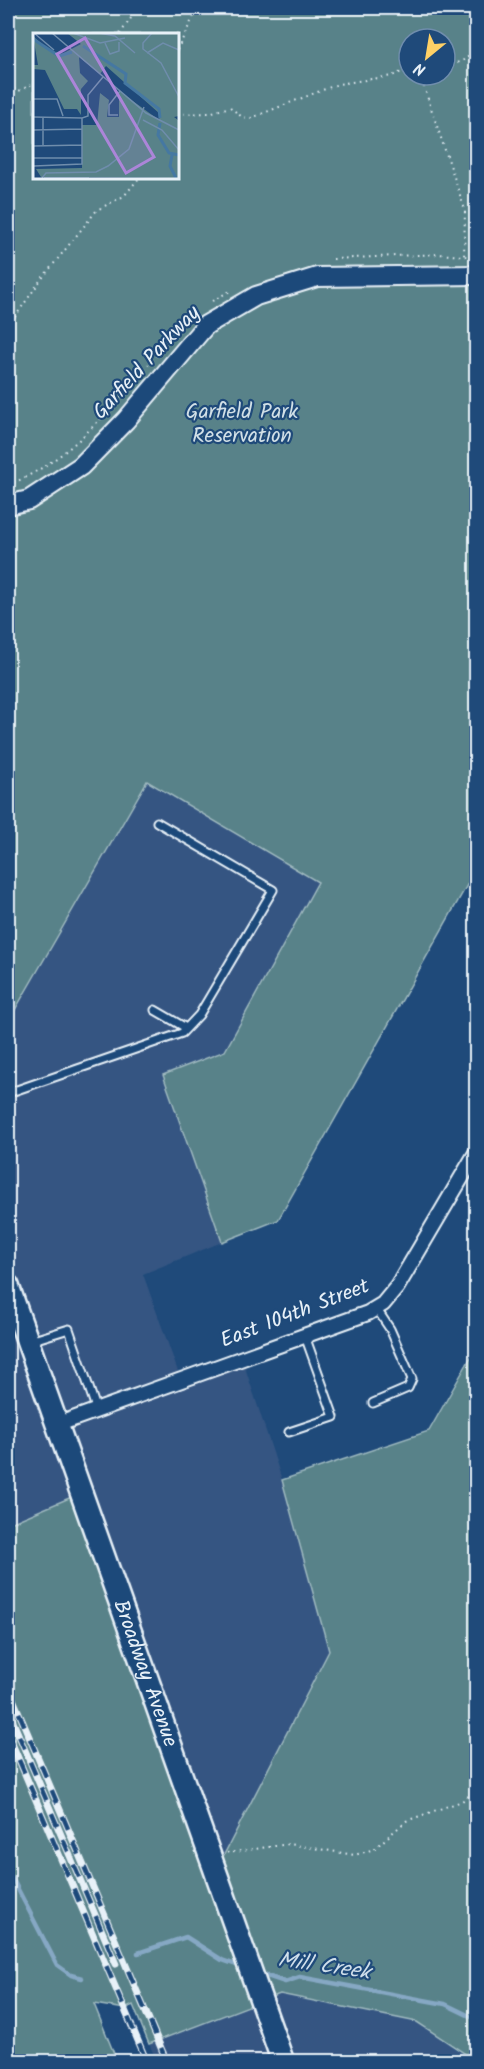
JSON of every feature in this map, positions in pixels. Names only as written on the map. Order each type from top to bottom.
[{"type":"main road","name":"Broadway Avenue","points":[[8,1286],[283,2061]]},
{"type":"street","name":"Garfield Parkway","points":[[8,505],[29,501],[81,466],[126,420],[206,325],[256,296],[317,277],[477,275]]},
{"type":"street","name":"East 104th Street","points":[[56,1425],[305,1336],[376,1308],[397,1287],[477,1153]]},
{"type":"lane","points":[[8,1093],[182,1033],[199,1015],[273,890],[157,822]]},
{"type":"lane","points":[[155,1010],[186,1028]]},
{"type":"lane","points":[[373,1403],[408,1388],[412,1379],[390,1329],[376,1308]]},
{"type":"lane","points":[[27,1342],[69,1329],[97,1411]]},
{"type":"lane","points":[[289,1431],[334,1417],[305,1336]]},
{"type":"lane","points":[[8,2049],[17,2061]]},
{"type":"path","points":[[121,33],[138,8]]},
{"type":"path","points":[[178,48],[198,8]]},
{"type":"path","points":[[457,64],[471,56],[477,42]]},
{"type":"path","points":[[178,114],[209,112],[230,107],[242,117],[251,118],[339,84],[397,74]]},
{"type":"path","points":[[8,87],[19,91],[33,84]]},
{"type":"path","points":[[424,87],[465,210],[464,256]]},
{"type":"path","points":[[8,327],[40,281],[97,210],[124,196],[139,178]]},
{"type":"path","points":[[211,1858],[238,1850],[289,1844],[355,1855],[374,1849],[406,1821],[462,1801],[477,1790]]},
{"type":"shaded area","points":[[147,781],[318,882],[225,1051],[163,1076],[222,1242],[143,1274],[181,1380],[242,1358],[282,1480],[329,1651],[216,1872],[8,1710],[8,1022]]},
{"type":"shaded area","points":[[280,1994],[417,2022],[473,2061],[157,2061],[149,2044]]},
{"type":"green space","name":"Garfield Park Reservation","points":[[8,8],[476,8],[476,869],[278,1220],[222,1242],[163,1075],[225,1051],[318,882],[147,781],[8,1022]]},
{"type":"green space","points":[[476,1348],[476,2061],[417,2022],[280,1994],[149,2044],[133,2005],[125,2009],[94,2004],[117,2061],[8,2062],[8,1524],[81,1493],[216,1870],[329,1651],[282,1480],[429,1431]]},
{"type":"waterway","name":"Mill Creek","points":[[8,1870],[57,1965],[71,1975],[82,1978]]},
{"type":"waterway","name":"Mill Creek","points":[[138,1953],[186,1937],[222,1960],[242,1967]]},
{"type":"waterway","name":"Mill Creek","points":[[258,1973],[285,1982],[300,1977],[445,2004],[476,2019]]},
{"type":"railway","points":[[8,1687],[167,2062]]},
{"type":"railway","points":[[8,1710],[116,1964]]},
{"type":"railway","points":[[8,1734],[147,2062]]}]
